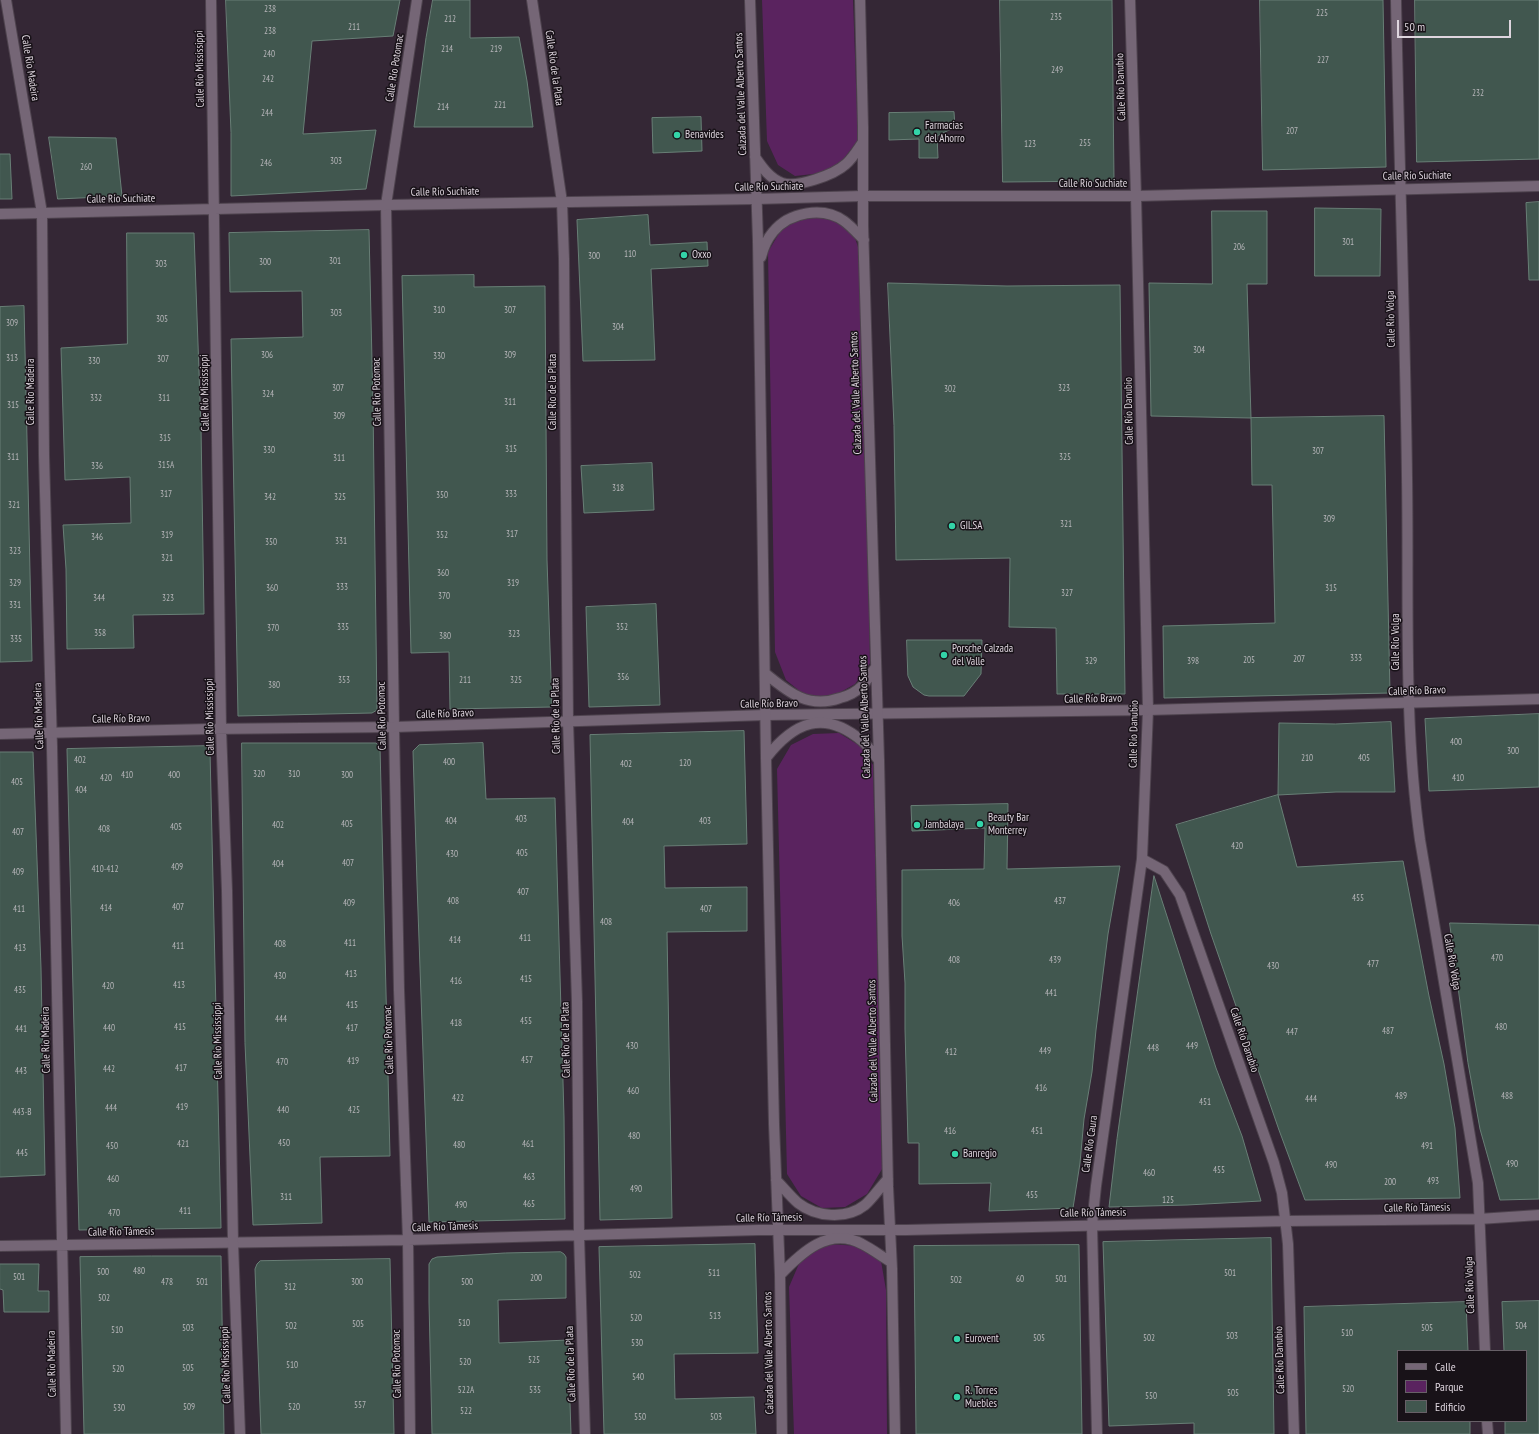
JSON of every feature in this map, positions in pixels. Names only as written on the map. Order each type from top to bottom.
[{"type":"street","name":"Calle Río Madeira","points":[[6,0],[42,213],[44,455],[52,733],[66,1434]]},
{"type":"street","name":"Calle Río Mississippi","points":[[211,0],[221,729],[227,891],[233,1242],[240,1434]]},
{"type":"street","name":"Calle Río Potomac","points":[[410,1434],[408,1240],[400,998],[394,727],[386,205],[418,0]]},
{"type":"street","name":"Calle Río de la Plata","points":[[532,0],[562,202],[564,260],[568,722],[577,1002],[579,1235],[585,1434]]},
{"type":"street","name":"Calzada del Valle Alberto Santos","points":[[750,0],[758,268],[766,674],[766,758],[776,1180],[780,1275],[782,1434]]},
{"type":"street","name":"Calzada del Valle Alberto Santos","points":[[860,0],[864,240],[879,760],[895,1434]]},
{"type":"street","name":"Calle Río Danubio","points":[[1130,0],[1148,710],[1142,859],[1164,871],[1180,896],[1274,1163],[1282,1193],[1286,1221],[1294,1434]]},
{"type":"street","name":"Calle Río Volga","points":[[1396,0],[1407,477],[1408,703],[1416,810],[1478,1184],[1485,1350]]},
{"type":"street","points":[[755,157],[768,174],[783,183],[806,182],[826,176],[846,164],[863,142]]},
{"type":"street","name":"Calle Río Suchiate","points":[[0,214],[386,205],[756,200],[863,196],[1136,196],[1539,186]]},
{"type":"street","points":[[758,268],[763,249],[773,232],[790,219],[809,213],[826,214],[843,220],[864,240]]},
{"type":"street","points":[[766,674],[799,698],[808,701],[820,702],[834,700],[848,695],[862,686],[876,667]]},
{"type":"street","name":"Calle Río Bravo","points":[[0,734],[394,727],[766,715],[1148,710],[1539,699]]},
{"type":"street","points":[[766,758],[778,743],[788,735],[798,728],[812,723],[829,724],[842,728],[862,741],[879,760]]},
{"type":"street","name":"Calle Río Caura","points":[[1097,1434],[1092,1225],[1096,1186],[1142,859]]},
{"type":"street","points":[[776,1180],[798,1203],[819,1213],[840,1215],[856,1210],[865,1205],[888,1179]]},
{"type":"street","name":"Calle Río Támesis","points":[[0,1246],[408,1240],[778,1230],[890,1230],[1286,1221],[1479,1219],[1539,1215]]},
{"type":"street","points":[[780,1275],[806,1249],[819,1242],[833,1239],[849,1239],[861,1244],[891,1262]]},
{"type":"street","points":[[1487,1422],[1488,1434]]},
{"type":"green space","points":[[762,0],[853,0],[858,140],[842,161],[822,173],[795,176],[778,165],[767,141]]},
{"type":"green space","points":[[807,215],[834,217],[853,232],[862,259],[870,663],[855,684],[830,698],[807,697],[786,680],[775,652],[768,252],[784,225]]},
{"type":"green space","points":[[839,733],[860,746],[873,765],[882,1169],[867,1194],[845,1207],[822,1208],[801,1196],[787,1174],[777,769],[791,745],[813,734]]},
{"type":"green space","points":[[827,1244],[860,1246],[881,1261],[886,1290],[887,1434],[794,1434],[789,1287],[801,1259]]},
{"type":"building","points":[[226,0],[400,0],[393,36],[312,41],[303,134],[376,130],[366,189],[231,196],[231,133]]},
{"type":"building","points":[[433,0],[470,0],[470,38],[519,37],[533,127],[414,127],[426,38]]},
{"type":"building","points":[[1000,0],[1112,0],[1114,181],[1003,182]]},
{"type":"building","points":[[1260,0],[1383,0],[1386,167],[1263,170]]},
{"type":"building","points":[[1415,0],[1539,0],[1539,159],[1417,162]]},
{"type":"building","name":"Farmacias del Ahorro","points":[[954,112],[955,127],[937,136],[938,158],[919,158],[919,139],[889,140],[889,113]]},
{"type":"building","name":"Benavides","points":[[701,117],[702,151],[653,153],[652,118]]},
{"type":"building","points":[[49,137],[116,138],[122,196],[58,199]]},
{"type":"building","points":[[0,154],[10,154],[12,199],[0,199]]},
{"type":"building","points":[[1539,202],[1539,280],[1529,280],[1526,203]]},
{"type":"building","points":[[1315,208],[1381,209],[1380,276],[1315,276]]},
{"type":"building","points":[[1212,211],[1267,211],[1267,284],[1247,284],[1251,418],[1151,416],[1149,283],[1212,284]]},
{"type":"building","points":[[648,215],[650,245],[707,242],[708,266],[651,269],[655,360],[583,361],[577,220]]},
{"type":"building","points":[[369,230],[377,710],[372,713],[238,716],[231,339],[303,337],[302,291],[230,292],[229,233]]},
{"type":"building","points":[[127,233],[194,233],[201,427],[204,614],[133,615],[134,648],[67,649],[66,569],[63,525],[131,523],[130,477],[65,480],[61,348],[127,344]]},
{"type":"building","points":[[474,275],[474,287],[545,286],[547,560],[552,707],[450,709],[449,652],[411,653],[402,276]]},
{"type":"building","points":[[888,283],[1007,286],[1120,285],[1125,694],[1057,694],[1056,628],[1009,627],[1010,558],[896,560],[894,426]]},
{"type":"building","points":[[24,306],[32,661],[0,662],[0,307]]},
{"type":"building","points":[[1384,416],[1390,693],[1164,698],[1163,626],[1275,623],[1272,485],[1252,485],[1251,418]]},
{"type":"building","points":[[652,463],[654,510],[584,513],[581,466]]},
{"type":"building","points":[[656,604],[660,705],[589,707],[586,607]]},
{"type":"building","name":"Porsche Calzada del Valle","points":[[907,640],[982,640],[981,674],[964,696],[924,695],[913,687],[908,676]]},
{"type":"building","points":[[1539,714],[1539,787],[1429,791],[1425,719]]},
{"type":"building","points":[[1391,722],[1395,792],[1336,792],[1278,795],[1279,723],[1335,724]]},
{"type":"building","points":[[744,731],[747,844],[664,846],[665,888],[747,887],[747,931],[667,932],[672,1218],[600,1220],[590,735]]},
{"type":"building","points":[[242,743],[376,743],[380,747],[390,1156],[320,1157],[322,1223],[253,1225],[245,1043]]},
{"type":"building","points":[[483,743],[486,799],[555,798],[564,1117],[565,1219],[429,1222],[413,751],[419,745]]},
{"type":"building","points":[[205,746],[210,751],[221,1228],[79,1230],[67,749]]},
{"type":"building","points":[[0,752],[33,752],[41,968],[45,1175],[0,1177]]},
{"type":"building","points":[[1278,795],[1297,867],[1403,861],[1429,996],[1444,1064],[1455,1128],[1460,1198],[1305,1200],[1211,934],[1176,825]]},
{"type":"building","points":[[1008,804],[1007,869],[1120,866],[1108,934],[1092,1072],[1084,1119],[1080,1163],[1073,1208],[989,1211],[991,1183],[919,1184],[919,1143],[908,1143],[905,983],[902,936],[902,870],[984,869],[985,828],[912,831],[911,806]]},
{"type":"building","points":[[1154,876],[1216,1068],[1242,1136],[1261,1201],[1109,1207],[1117,1139]]},
{"type":"building","points":[[1450,923],[1539,925],[1539,1199],[1500,1200],[1480,1129],[1468,1063]]},
{"type":"building","points":[[1271,1238],[1274,1434],[1194,1434],[1194,1423],[1109,1426],[1103,1242]]},
{"type":"building","points":[[755,1244],[758,1353],[674,1354],[675,1399],[754,1397],[756,1434],[604,1434],[599,1247]]},
{"type":"building","points":[[1079,1245],[1082,1434],[916,1434],[914,1246]]},
{"type":"building","points":[[561,1252],[566,1257],[566,1298],[498,1300],[499,1343],[568,1340],[571,1434],[432,1434],[429,1264],[432,1259],[437,1257],[505,1253]]},
{"type":"building","points":[[221,1256],[224,1434],[84,1434],[80,1257]]},
{"type":"building","points":[[390,1259],[394,1434],[261,1434],[255,1269],[257,1264],[260,1261]]},
{"type":"building","points":[[0,1264],[39,1264],[38,1291],[49,1291],[49,1312],[4,1312],[3,1290],[0,1289]]},
{"type":"building","points":[[1539,1301],[1539,1434],[1505,1434],[1505,1422],[1527,1422],[1527,1350],[1504,1350],[1502,1302]]},
{"type":"building","points":[[1466,1302],[1468,1350],[1397,1350],[1397,1422],[1470,1422],[1470,1434],[1306,1434],[1304,1307]]},
{"type":"place","name":"Farmacias del Ahorro","points":[[917,132]]},
{"type":"place","name":"Benavides","points":[[677,135]]},
{"type":"place","name":"Oxxo","points":[[684,255]]},
{"type":"place","name":"GILSA","points":[[952,526]]},
{"type":"place","name":"Porsche Calzada del Valle","points":[[944,655]]},
{"type":"place","name":"Beauty Bar Monterrey","points":[[980,824]]},
{"type":"place","name":"Jambalaya","points":[[917,825]]},
{"type":"place","name":"Banregio","points":[[955,1154]]},
{"type":"place","name":"Eurovent","points":[[957,1339]]},
{"type":"place","name":"R. Torres Muebles","points":[[957,1397]]}]
